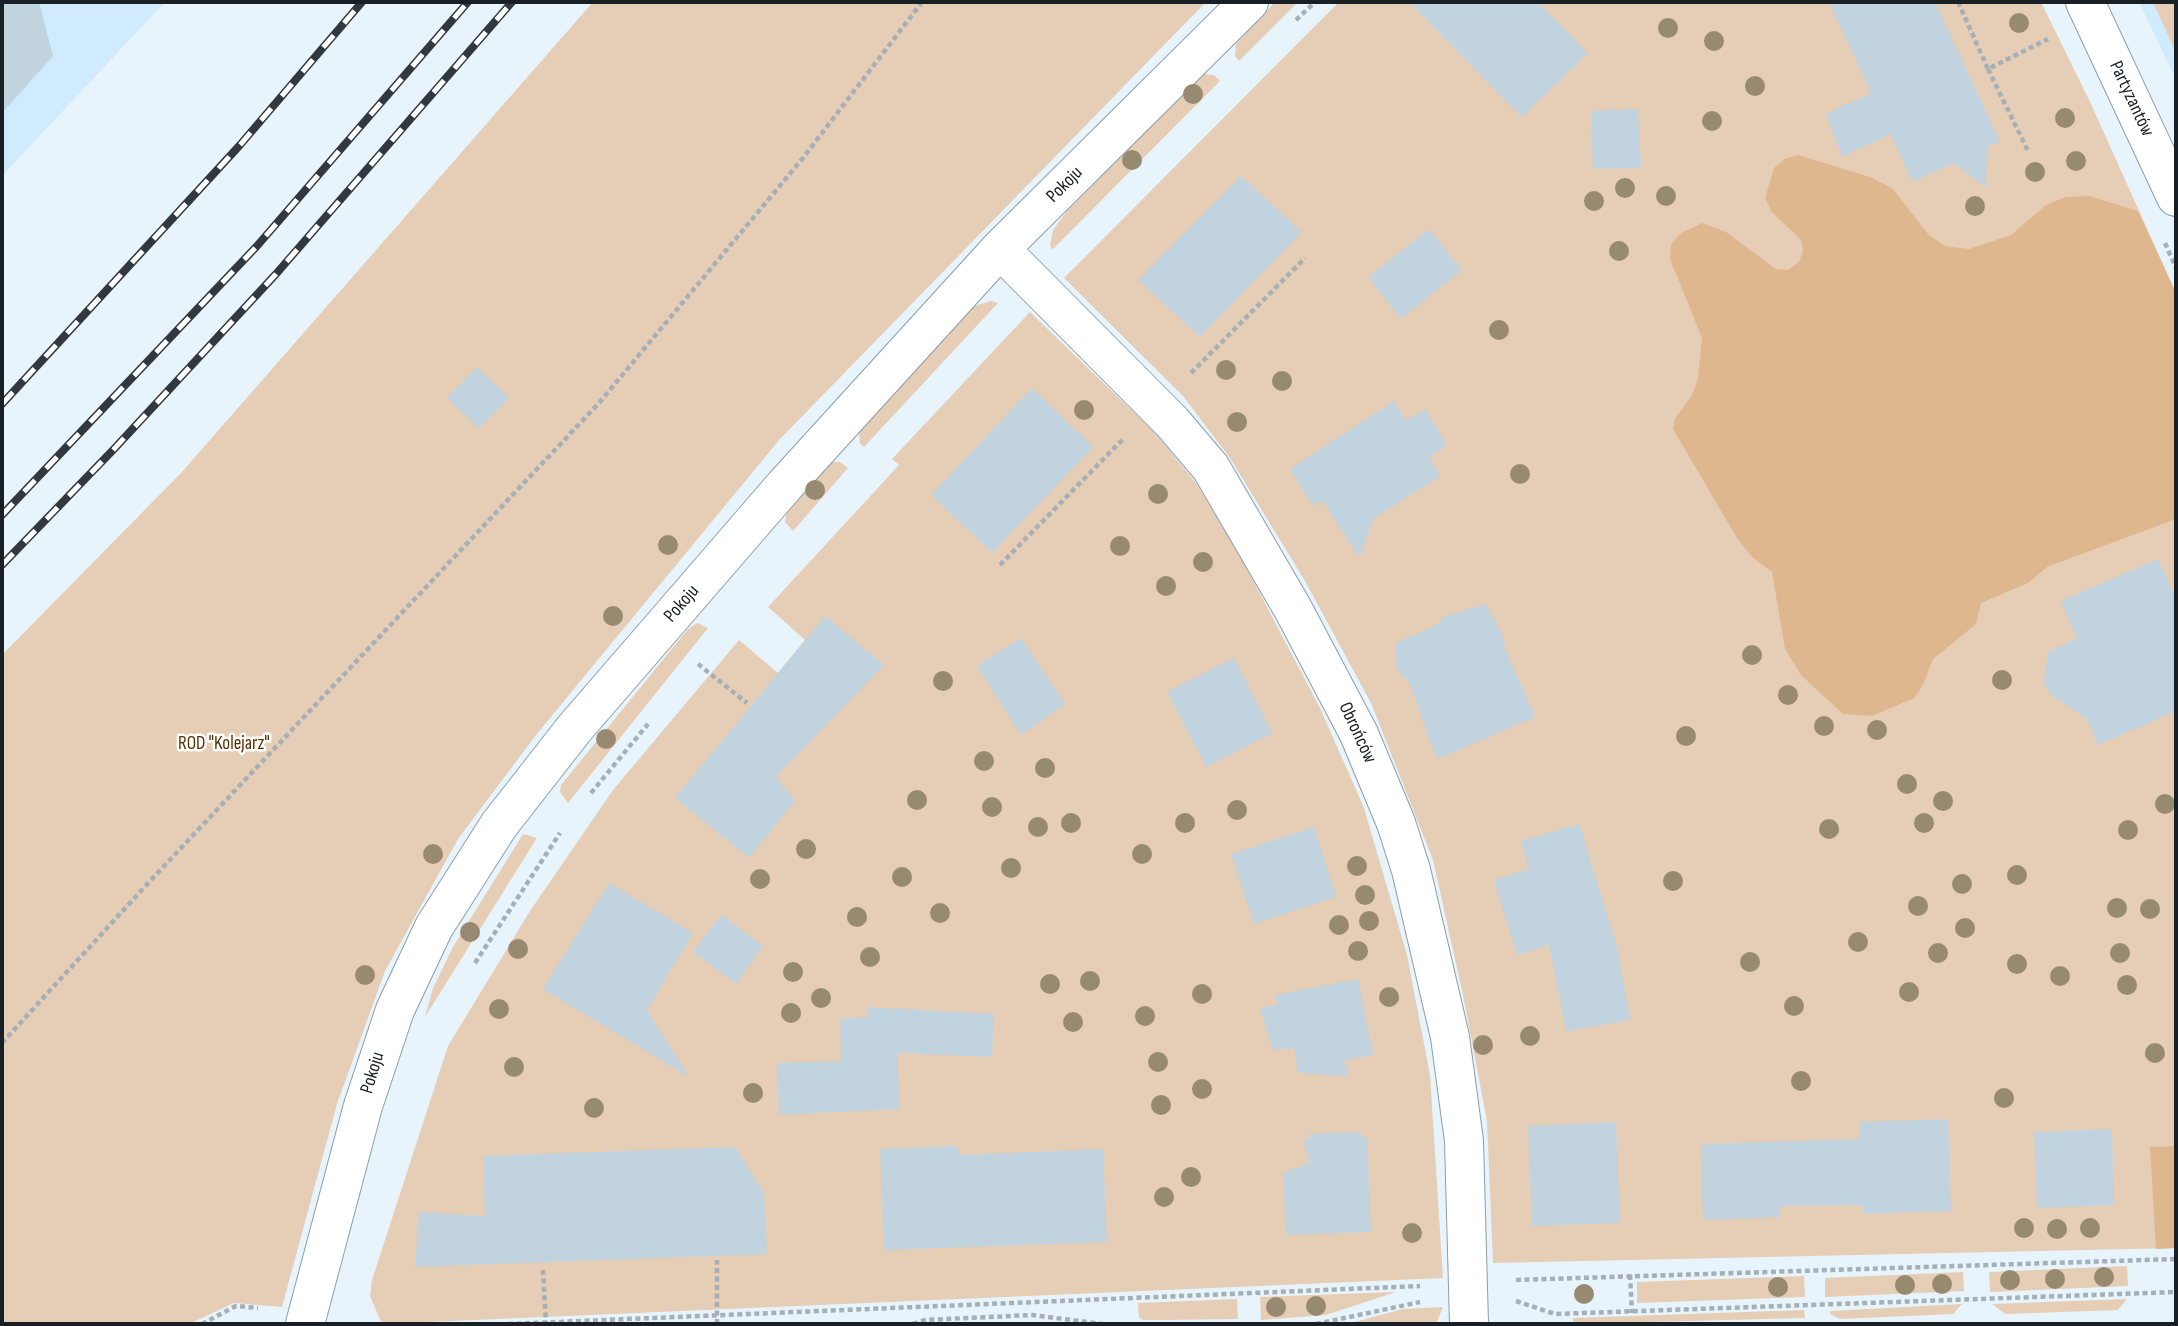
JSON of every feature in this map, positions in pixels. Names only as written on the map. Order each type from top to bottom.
[{"type":"street","name":"Pokoju","points":[[305,1324],[363,1106],[395,1010],[434,927],[499,825],[574,729],[752,522],[1000,249],[1249,2]]},
{"type":"street","name":"Partyzantów","points":[[2085,2],[2176,197]]},
{"type":"street","name":"Obrońców","points":[[1000,249],[1172,422],[1211,468],[1254,538],[1359,734],[1396,823],[1411,870],[1450,1037],[1464,1141],[1468,1302]]},
{"type":"path","points":[[2,1043],[159,870],[599,403],[803,158],[922,2]]},
{"type":"path","points":[[1295,21],[1315,2]]},
{"type":"path","points":[[1958,2],[2028,151]]},
{"type":"path","points":[[1988,69],[2046,40]]},
{"type":"path","points":[[1185,380],[1305,258]]},
{"type":"path","points":[[1000,565],[1132,429]]},
{"type":"path","points":[[689,675],[707,653]]},
{"type":"path","points":[[698,664],[747,703]]},
{"type":"path","points":[[583,802],[654,717]]},
{"type":"path","points":[[473,966],[566,824]]},
{"type":"path","points":[[1315,1324],[1330,1323],[1406,1303],[1468,1302],[1630,1275],[2176,1259]]},
{"type":"path","points":[[717,1260],[717,1324]]},
{"type":"path","points":[[543,1270],[546,1323]]},
{"type":"path","points":[[1630,1275],[1632,1313]]},
{"type":"path","points":[[508,1324],[716,1315],[1468,1302],[1505,1297],[1555,1314],[1632,1313],[2176,1292]]},
{"type":"path","points":[[913,1324],[925,1320],[1032,1315],[1103,1324]]},
{"type":"shaded area","points":[[2,2],[165,2],[2,176]]},
{"type":"shaded area","points":[[2139,2],[2176,2],[2176,80]]},
{"type":"shaded area","points":[[1798,155],[1873,178],[1893,189],[1928,234],[1945,246],[1969,249],[2011,235],[2046,205],[2066,197],[2089,196],[2138,211],[2176,293],[2176,519],[2047,567],[2028,583],[1981,603],[1976,624],[1933,659],[1922,687],[1914,698],[1872,716],[1843,714],[1801,675],[1785,649],[1772,572],[1752,557],[1737,538],[1673,429],[1675,419],[1692,395],[1698,378],[1702,338],[1670,259],[1671,244],[1681,233],[1702,223],[1726,232],[1776,269],[1788,270],[1799,262],[1803,251],[1801,240],[1772,212],[1765,198],[1774,168],[1785,159]]},
{"type":"shaded area","points":[[2176,1146],[2176,1248],[2156,1249],[2150,1147]]},
{"type":"green space","name":"ROD \"Kolejarz\"","points":[[593,2],[1206,2],[780,439],[536,735],[458,839],[385,971],[337,1104],[282,1307],[234,1303],[189,1324],[2,1324],[2,655],[181,473]]},
{"type":"green space","points":[[1275,2],[1298,2],[1239,61],[1235,56],[1236,44]]},
{"type":"green space","points":[[1339,2],[2041,2],[2091,104],[2176,293],[2176,1248],[1493,1263],[1487,1121],[1463,995],[1433,860],[1371,703],[1305,581],[1230,458],[1183,396],[1064,278]]},
{"type":"green space","points":[[2153,2],[2176,2],[2176,53]]},
{"type":"green space","points":[[1203,74],[1214,75],[1220,81],[1052,250],[1050,245],[1053,230],[1067,211]]},
{"type":"green space","points":[[991,301],[998,303],[864,447],[860,444],[859,431],[974,306]]},
{"type":"green space","points":[[1030,312],[1153,431],[1196,483],[1237,550],[1320,708],[1364,808],[1407,955],[1430,1075],[1443,1278],[382,1324],[370,1296],[372,1280],[448,1046],[530,911],[613,790],[739,640],[778,673],[805,640],[768,607],[899,465],[892,459]]},
{"type":"green space","points":[[830,462],[840,462],[848,468],[793,531],[785,522],[787,511]]},
{"type":"green space","points":[[697,623],[708,628],[568,803],[560,792],[561,785],[688,629]]},
{"type":"green space","points":[[523,834],[537,838],[425,1017],[433,988],[453,947]]},
{"type":"green space","points":[[2127,1266],[2128,1286],[1990,1292],[1989,1272]]},
{"type":"green space","points":[[1963,1272],[1964,1291],[1825,1297],[1825,1278]]},
{"type":"green space","points":[[1804,1276],[1805,1297],[1637,1303],[1637,1282]]},
{"type":"green space","points":[[1396,1292],[1326,1315],[1261,1320],[1260,1297]]},
{"type":"green space","points":[[1237,1299],[1238,1319],[1143,1320],[1139,1317],[1138,1303]]},
{"type":"green space","points":[[2127,1299],[2118,1310],[2005,1314],[1992,1304]]},
{"type":"green space","points":[[1962,1304],[1953,1314],[1840,1319],[1830,1314],[1830,1311]]},
{"type":"green space","points":[[1443,1307],[1436,1324],[1347,1324],[1403,1309]]},
{"type":"green space","points":[[1804,1310],[1805,1318],[1573,1324],[1573,1318]]},
{"type":"building","points":[[2,2],[39,2],[53,56],[2,113]]},
{"type":"building","points":[[1409,2],[1538,2],[1588,53],[1522,117]]},
{"type":"building","points":[[1829,2],[1935,2],[2000,142],[1987,147],[1986,188],[1954,163],[1912,182],[1891,134],[1842,157],[1826,114],[1871,93]]},
{"type":"building","points":[[1638,109],[1641,168],[1593,169],[1591,111]]},
{"type":"building","points":[[1241,176],[1302,232],[1200,337],[1138,280]]},
{"type":"building","points":[[1429,229],[1462,270],[1401,319],[1368,277]]},
{"type":"building","points":[[477,367],[509,398],[479,429],[447,398]]},
{"type":"building","points":[[1032,388],[1093,447],[992,553],[931,495]]},
{"type":"building","points":[[1394,401],[1406,421],[1425,409],[1447,445],[1429,457],[1440,476],[1373,519],[1360,558],[1322,500],[1313,506],[1290,469]]},
{"type":"building","points":[[2158,559],[2176,599],[2176,711],[2098,745],[2087,719],[2050,694],[2044,681],[2048,652],[2077,638],[2061,601]]},
{"type":"building","points":[[1486,604],[1506,643],[1503,644],[1535,717],[1437,759],[1408,680],[1400,674],[1395,661],[1396,643],[1439,624],[1443,617]]},
{"type":"building","points":[[825,616],[884,665],[776,777],[795,801],[749,858],[675,798]]},
{"type":"building","points":[[1021,638],[1065,704],[1021,735],[977,666]]},
{"type":"building","points":[[1234,658],[1272,733],[1206,767],[1167,692]]},
{"type":"building","points":[[1579,824],[1617,947],[1630,1020],[1566,1031],[1549,945],[1517,955],[1494,880],[1529,869],[1521,841]]},
{"type":"building","points":[[1314,827],[1336,897],[1254,924],[1231,854]]},
{"type":"building","points":[[609,883],[693,933],[647,1010],[689,1077],[543,989]]},
{"type":"building","points":[[721,915],[763,946],[736,984],[693,952]]},
{"type":"building","points":[[1358,979],[1373,1055],[1345,1060],[1348,1076],[1298,1073],[1294,1048],[1273,1050],[1260,1009],[1278,1004],[1275,995]]},
{"type":"building","points":[[867,1007],[994,1014],[992,1057],[898,1053],[899,1109],[779,1115],[777,1063],[841,1061],[840,1019],[868,1017]]},
{"type":"building","points":[[1948,1119],[1951,1211],[1863,1214],[1862,1205],[1780,1206],[1780,1217],[1703,1220],[1701,1144],[1860,1139],[1860,1122]]},
{"type":"building","points":[[1616,1122],[1620,1223],[1532,1226],[1528,1126]]},
{"type":"building","points":[[2112,1129],[2114,1205],[2037,1208],[2034,1132]]},
{"type":"building","points":[[1360,1132],[1361,1137],[1367,1137],[1371,1232],[1286,1235],[1283,1173],[1310,1163],[1303,1140],[1309,1139],[1308,1134]]},
{"type":"building","points":[[958,1146],[959,1155],[1103,1149],[1107,1242],[884,1250],[880,1149]]},
{"type":"building","points":[[735,1147],[764,1193],[767,1254],[415,1267],[419,1212],[485,1216],[483,1156]]},
{"type":"railway","points":[[2,404],[240,145],[362,2]]},
{"type":"railway","points":[[2,515],[257,246],[468,2]]},
{"type":"railway","points":[[2,565],[276,274],[512,2]]}]
